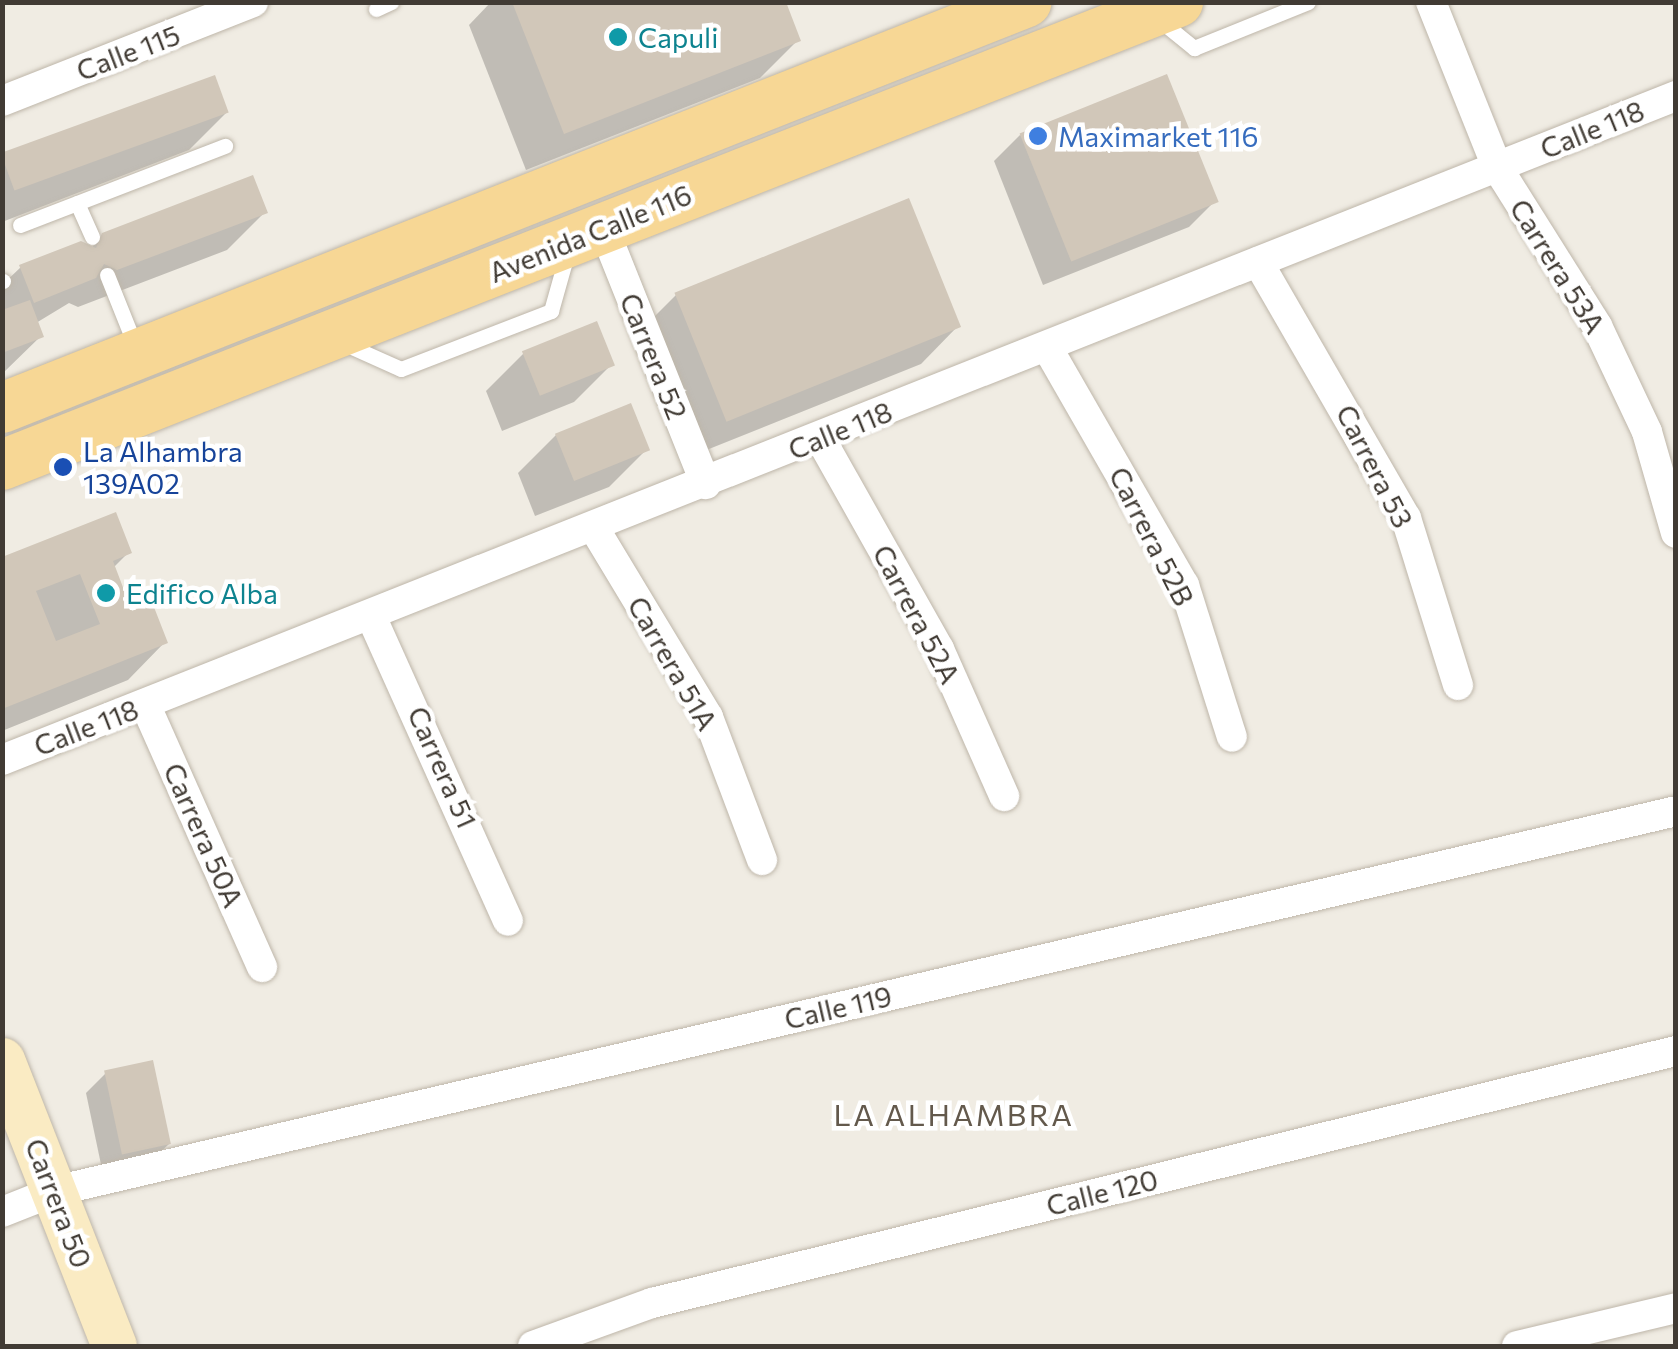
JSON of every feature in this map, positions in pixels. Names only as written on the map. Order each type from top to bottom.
[{"type":"main road","name":"Avenida Calle 116","points":[[2,408],[1006,6]]},
{"type":"main road","name":"Avenida Calle 116","points":[[2,465],[1164,8]]},
{"type":"street","name":"Carrera 53A","points":[[1432,2],[1496,167],[1597,326],[1648,432],[1676,533]]},
{"type":"street","name":"Calle 115","points":[[2,101],[252,3]]},
{"type":"street","points":[[1006,6],[1029,61]]},
{"type":"street","name":"Calle 118","points":[[2,760],[706,484],[1676,96]]},
{"type":"street","name":"Carrera 52","points":[[587,234],[706,484]]},
{"type":"street","name":"Carrera 53","points":[[1258,262],[1406,518],[1458,685]]},
{"type":"street","name":"Carrera 52B","points":[[1047,347],[1184,586],[1232,737]]},
{"type":"street","name":"Carrera 52A","points":[[820,438],[939,649],[1004,796]]},
{"type":"street","name":"Carrera 51A","points":[[594,528],[708,717],[762,860]]},
{"type":"street","name":"Carrera 51","points":[[371,616],[508,921]]},
{"type":"street","name":"Carrera 50A","points":[[145,704],[262,967]]},
{"type":"street","name":"Calle 119","points":[[2,1212],[55,1191],[1676,811]]},
{"type":"street","name":"Calle 120","points":[[533,1346],[652,1303],[1676,1051]]},
{"type":"street","name":"Carrera 50","points":[[2,1060],[114,1346]]},
{"type":"street","points":[[1517,1346],[1676,1308]]},
{"type":"lane","points":[[1164,8],[1194,48],[1308,2]]},
{"type":"lane","points":[[20,225],[225,146]]},
{"type":"lane","points":[[77,203],[92,237]]},
{"type":"lane","points":[[106,274],[138,354]]},
{"type":"building","name":"Capuli","points":[[512,2],[786,2],[801,41],[564,134]]},
{"type":"building","points":[[1167,74],[1219,202],[1071,262],[1020,134]]},
{"type":"building","points":[[215,75],[229,113],[14,191],[2,153]]},
{"type":"building","points":[[253,175],[268,213],[117,270],[104,264],[96,278],[34,303],[19,265],[81,241],[96,248],[102,233]]},
{"type":"building","points":[[909,198],[961,327],[726,422],[674,293]]},
{"type":"building","points":[[30,300],[44,337],[2,353],[2,310]]},
{"type":"building","points":[[597,321],[615,366],[540,396],[522,351]]},
{"type":"building","points":[[631,403],[650,450],[574,481],[555,434]]},
{"type":"building","points":[[116,512],[132,553],[113,561],[132,611],[152,602],[168,643],[2,709],[2,557]],"holes":[[[80,574],[100,624],[56,641],[36,591]]]},
{"type":"building","points":[[153,1060],[171,1144],[122,1155],[104,1070]]},
{"type":"place","name":"Capuli","points":[[618,37]]},
{"type":"place","name":"Maximarket 116","points":[[1038,136]]},
{"type":"place","name":"La Alhambra 139A02","points":[[63,467]]},
{"type":"place","name":"Edifico Alba","points":[[106,593]]},
{"type":"district","name":"LA ALHAMBRA","points":[[954,1114]]}]
